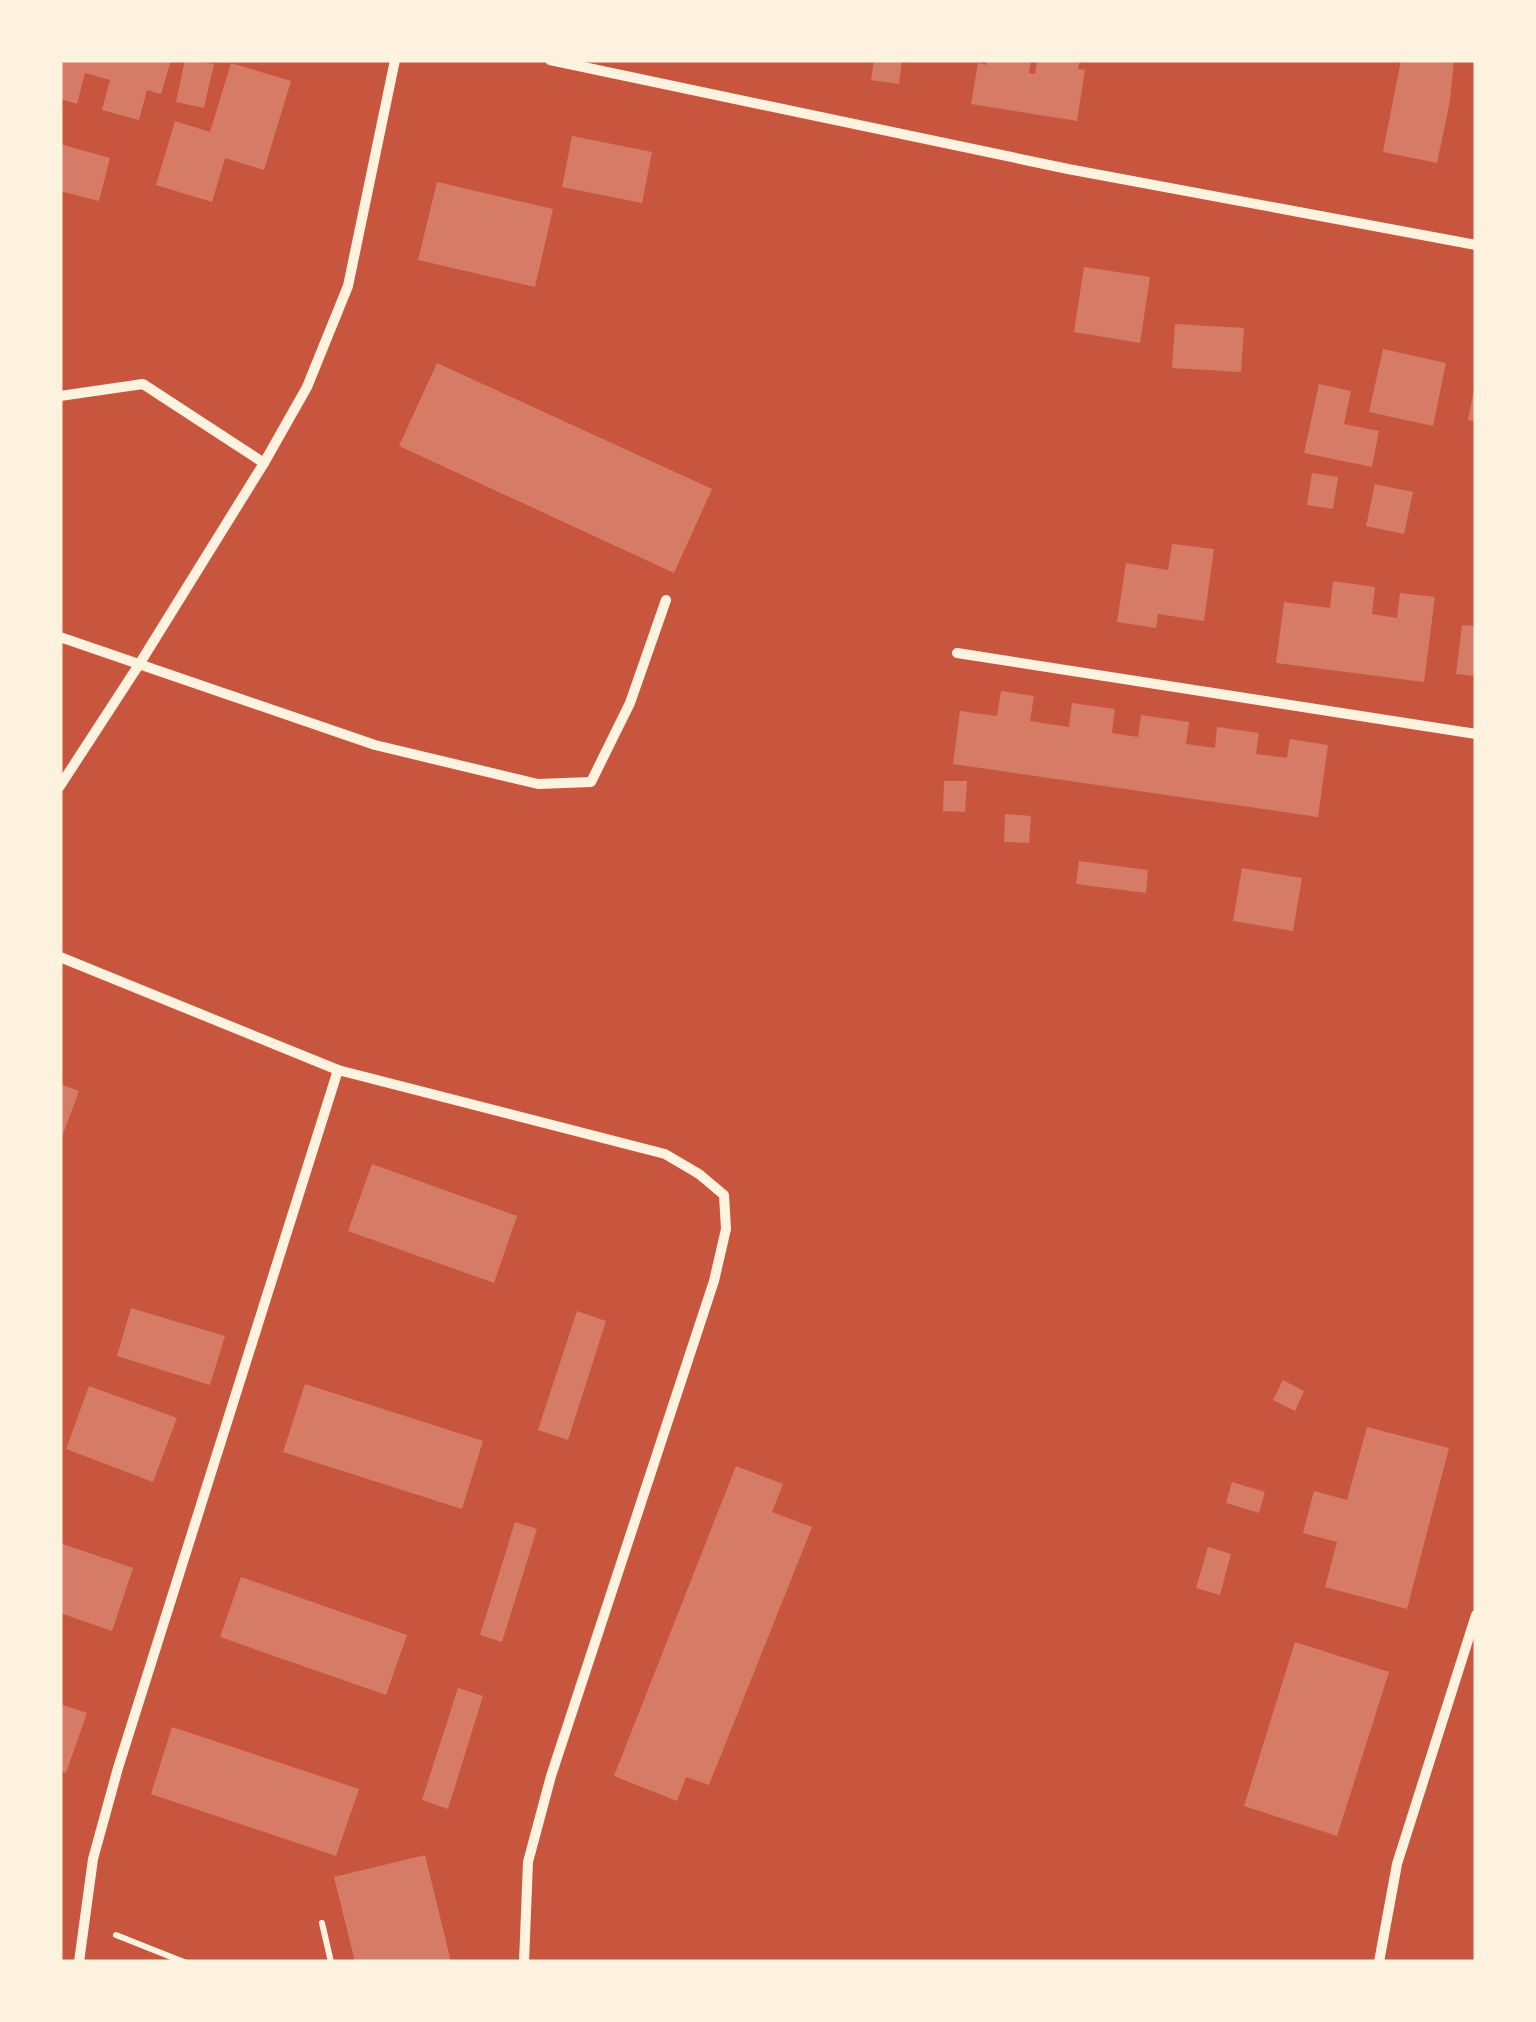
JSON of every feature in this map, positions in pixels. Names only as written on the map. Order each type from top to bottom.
[{"type":"street","points":[[60,786],[264,463],[306,387],[348,286],[394,60]]},
{"type":"street","points":[[550,60],[1068,169],[1476,246]]},
{"type":"street","points":[[60,396],[143,384],[264,463]]},
{"type":"street","points":[[60,637],[375,746],[538,784],[591,782],[630,703],[666,600]]},
{"type":"street","points":[[956,653],[1476,734]]},
{"type":"street","points":[[60,957],[338,1070],[665,1154],[700,1174],[724,1195],[726,1230],[714,1281],[551,1776],[528,1862],[524,1962]]},
{"type":"street","points":[[79,1962],[93,1859],[118,1768],[338,1070]]},
{"type":"street","points":[[1378,1962],[1397,1864],[1476,1615]]},
{"type":"path","points":[[322,1922],[331,1962]]},
{"type":"path","points":[[116,1935],[184,1962]]},
{"type":"building","points":[[60,60],[171,60],[161,94],[147,90],[139,120],[102,110],[110,80],[85,73],[77,104],[60,99]]},
{"type":"building","points":[[185,60],[214,64],[204,108],[176,102]]},
{"type":"building","points":[[874,60],[902,60],[899,84],[871,80]]},
{"type":"building","points":[[987,60],[1031,60],[1029,73],[1035,74],[1037,60],[1080,60],[1078,69],[1085,70],[1077,121],[971,104],[978,63],[986,65]]},
{"type":"building","points":[[1401,60],[1454,60],[1437,163],[1383,152]]},
{"type":"building","points":[[231,63],[291,81],[264,170],[225,158],[212,202],[156,185],[175,121],[210,132]]},
{"type":"building","points":[[572,136],[652,152],[642,203],[562,187]]},
{"type":"building","points":[[60,144],[110,158],[99,201],[60,191]]},
{"type":"building","points":[[437,182],[553,209],[535,287],[418,260]]},
{"type":"building","points":[[1084,267],[1150,277],[1140,343],[1074,332]]},
{"type":"building","points":[[1175,324],[1244,328],[1241,372],[1172,368]]},
{"type":"building","points":[[1383,349],[1446,363],[1433,426],[1369,412]]},
{"type":"building","points":[[437,363],[712,489],[674,573],[399,446]]},
{"type":"building","points":[[1319,384],[1351,391],[1344,424],[1379,431],[1372,467],[1304,453]]},
{"type":"building","points":[[1476,389],[1476,422],[1468,420]]},
{"type":"building","points":[[1312,473],[1338,477],[1333,509],[1307,505]]},
{"type":"building","points":[[1375,484],[1413,492],[1404,534],[1366,526]]},
{"type":"building","points":[[1172,544],[1214,549],[1204,621],[1158,614],[1156,628],[1117,622],[1126,563],[1168,570]]},
{"type":"building","points":[[1333,581],[1375,587],[1372,614],[1397,618],[1400,593],[1435,597],[1424,682],[1276,663],[1284,602],[1330,608]]},
{"type":"building","points":[[1462,625],[1476,626],[1476,676],[1456,674]]},
{"type":"building","points":[[1001,691],[1034,696],[1030,721],[1069,727],[1072,703],[1115,709],[1112,733],[1138,737],[1141,715],[1189,722],[1186,744],[1215,748],[1217,727],[1259,733],[1256,754],[1287,758],[1290,739],[1328,745],[1318,817],[953,764],[960,711],[997,716]]},
{"type":"building","points":[[944,781],[967,781],[965,812],[943,811]]},
{"type":"building","points":[[1005,814],[1031,816],[1029,843],[1004,842]]},
{"type":"building","points":[[1079,861],[1148,870],[1146,893],[1076,884]]},
{"type":"building","points":[[1242,868],[1302,878],[1293,931],[1233,921]]},
{"type":"building","points":[[60,1084],[79,1091],[60,1142]]},
{"type":"building","points":[[372,1164],[517,1216],[494,1283],[348,1231]]},
{"type":"building","points":[[131,1308],[225,1336],[210,1385],[117,1356]]},
{"type":"building","points":[[577,1311],[606,1321],[568,1440],[538,1430]]},
{"type":"building","points":[[1283,1380],[1304,1391],[1295,1411],[1273,1400]]},
{"type":"building","points":[[305,1384],[483,1441],[462,1509],[283,1452]]},
{"type":"building","points":[[89,1386],[177,1418],[153,1482],[66,1449]]},
{"type":"building","points":[[1367,1427],[1449,1448],[1407,1609],[1325,1587],[1337,1542],[1303,1533],[1314,1491],[1347,1500]]},
{"type":"building","points":[[736,1466],[783,1484],[772,1512],[812,1527],[709,1785],[686,1777],[677,1801],[614,1776]]},
{"type":"building","points":[[1232,1482],[1265,1492],[1259,1513],[1226,1503]]},
{"type":"building","points":[[515,1522],[537,1529],[502,1642],[480,1635]]},
{"type":"building","points":[[60,1543],[133,1568],[112,1631],[60,1613]]},
{"type":"building","points":[[1208,1547],[1231,1554],[1220,1595],[1196,1588]]},
{"type":"building","points":[[241,1577],[407,1635],[386,1695],[220,1637]]},
{"type":"building","points":[[1295,1642],[1389,1672],[1337,1836],[1244,1806]]},
{"type":"building","points":[[458,1688],[483,1696],[448,1809],[422,1800]]},
{"type":"building","points":[[60,1704],[87,1713],[66,1773],[60,1771]]},
{"type":"building","points":[[172,1727],[359,1789],[336,1856],[151,1794]]},
{"type":"building","points":[[425,1855],[451,1962],[355,1962],[334,1877]]}]
